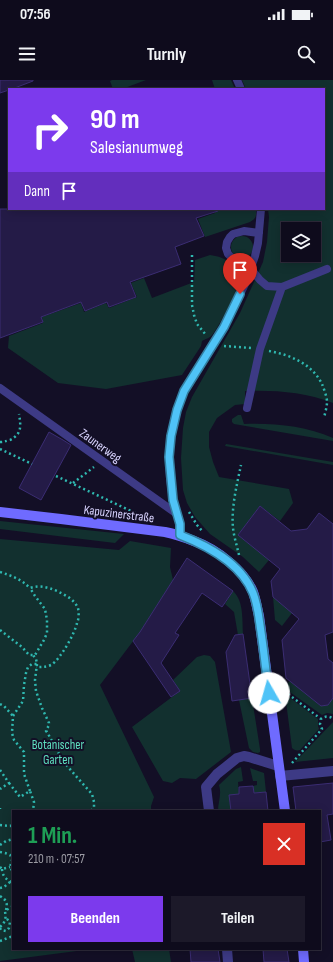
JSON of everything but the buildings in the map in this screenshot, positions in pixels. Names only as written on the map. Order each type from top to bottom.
[{"type":"street","name":"Kapuzinerstraße","points":[[0,512],[180,535],[202,545],[235,567],[245,578],[253,592],[259,616],[285,810]]},
{"type":"street","points":[[209,810],[206,787],[217,774],[237,758],[244,756],[249,757],[279,771],[333,771]]},
{"type":"street","points":[[227,950],[228,962]]},
{"type":"street","points":[[302,950],[304,962]]},
{"type":"lane","points":[[180,535],[180,528],[173,500],[170,479],[169,457],[171,436],[177,410],[184,391],[224,327],[235,306],[255,256],[261,210]]},
{"type":"lane","points":[[259,233],[238,232],[233,234],[227,242],[226,248],[228,254],[232,258],[250,268],[267,286],[282,287],[327,269]]},
{"type":"lane","points":[[248,408],[260,349],[282,287]]},
{"type":"lane","name":"Zaunerweg","points":[[0,388],[177,514]]},
{"type":"path","points":[[192,255],[192,305],[197,324],[214,343],[222,346],[260,349],[284,354],[308,366],[316,374],[324,389],[327,401],[324,418]]},
{"type":"path","points":[[0,442],[12,439],[19,433],[20,422],[14,398]]},
{"type":"path","points":[[0,449],[32,464]]},
{"type":"path","points":[[72,483],[102,460]]},
{"type":"path","points":[[234,554],[239,557],[232,520],[236,488],[241,465]]},
{"type":"path","points":[[56,476],[147,518]]},
{"type":"path","points":[[187,509],[204,533]]},
{"type":"path","points":[[0,572],[20,580],[30,588],[44,607],[47,620],[46,632],[44,640],[33,655]]},
{"type":"path","points":[[30,588],[44,586],[66,595],[71,598],[78,608],[78,623],[59,657],[47,666],[32,664],[28,667],[24,685],[23,701],[13,716],[12,733],[14,740],[24,752],[24,774],[34,802],[33,810]]},
{"type":"path","points":[[0,630],[22,647],[28,654],[33,655],[36,659],[36,687],[42,708],[49,724],[46,731],[63,760],[92,794],[94,807],[92,810]]},
{"type":"path","points":[[281,695],[280,688],[321,719]]},
{"type":"path","points":[[0,704],[4,706],[13,716]]},
{"type":"path","points":[[321,719],[328,716],[333,717]]},
{"type":"path","points":[[296,764],[290,762],[322,729],[320,724],[321,719]]},
{"type":"path","points":[[0,770],[20,798],[30,791]]},
{"type":"path","points":[[0,789],[9,783]]},
{"type":"path","points":[[0,825],[12,825]]},
{"type":"path","points":[[0,845],[12,839]]},
{"type":"path","points":[[1,853],[10,855],[12,860],[10,867]]},
{"type":"path","points":[[10,867],[1,868],[4,878],[12,882]]},
{"type":"path","points":[[0,888],[12,882]]},
{"type":"path","points":[[0,896],[7,902],[5,910],[6,918],[10,922],[9,928],[6,931],[3,931],[0,927],[6,918]]},
{"type":"path","points":[[1,910],[5,910],[12,906]]},
{"type":"path","points":[[0,940],[12,936]]},
{"type":"green space","points":[[146,80],[125,88],[113,88],[110,81]]},
{"type":"green space","points":[[212,80],[231,80],[235,88],[215,88]]},
{"type":"green space","points":[[242,80],[333,80],[333,403],[311,396],[290,392],[245,391],[245,404],[235,405],[217,418],[209,432],[209,447],[219,477],[289,489],[293,503],[280,521],[260,506],[238,535],[269,560],[259,572],[243,557],[210,534],[195,517],[187,503],[183,490],[181,458],[183,428],[186,412],[192,397],[240,313],[263,262],[267,242],[268,210],[325,210],[325,88],[246,88]]},
{"type":"green space","points":[[214,210],[256,210],[255,218],[250,222],[205,237],[198,219],[215,213]]},
{"type":"green space","points":[[242,236],[246,237],[252,243],[252,251],[246,257],[242,258],[238,257],[232,251],[231,247],[232,243],[238,237]]},
{"type":"green space","points":[[210,255],[225,259],[233,265],[238,273],[238,284],[228,308],[215,331],[209,338],[202,341],[201,346],[182,375],[106,389],[58,383],[8,348],[9,336],[43,323],[42,317],[81,303],[84,312],[106,303],[109,308],[137,297],[131,283],[144,278],[152,298],[194,282],[195,260]]},
{"type":"green space","points":[[238,415],[241,415],[244,424],[267,424],[301,428],[333,438],[333,441],[234,424],[232,419]]},
{"type":"green space","points":[[226,444],[333,462],[333,465],[225,446]]},
{"type":"green space","points":[[0,521],[124,534],[115,543],[0,529]]},
{"type":"green space","name":"Botanischer Garten","points":[[0,539],[119,550],[130,541],[171,548],[170,567],[173,580],[140,632],[100,685],[154,797],[151,810],[12,810],[12,950],[84,950],[0,961]]},
{"type":"green space","points":[[233,591],[237,595],[242,611],[243,634],[238,635],[234,612],[225,604]]},
{"type":"green space","points":[[273,597],[292,613],[282,626],[275,620]]},
{"type":"green space","points":[[204,655],[210,656],[215,662],[231,752],[196,779],[180,778],[172,783],[163,781],[132,727],[180,691],[173,680],[197,657]]},
{"type":"green space","points":[[290,681],[321,706],[328,705],[333,698],[333,714],[327,713],[322,715],[287,690],[288,683]]},
{"type":"green space","points":[[285,694],[318,719],[319,729],[300,750],[292,748]]},
{"type":"green space","points":[[252,698],[260,749],[260,752],[258,753],[253,752],[249,748],[239,700]]},
{"type":"green space","points":[[333,722],[333,758],[295,762]]},
{"type":"green space","points":[[241,767],[243,781],[238,782],[239,794],[229,796],[231,810],[218,810],[220,795],[219,785],[236,769]]},
{"type":"green space","points":[[250,768],[264,773],[266,792],[254,793],[253,786],[257,785],[257,781],[253,781]]},
{"type":"green space","points":[[132,950],[169,950],[171,962],[135,962]]},
{"type":"route","points":[[240,294],[224,327],[184,391],[177,410],[171,436],[169,468],[173,500],[180,524],[180,535],[210,549],[229,562],[245,578],[253,592],[259,616],[269,693]]}]
